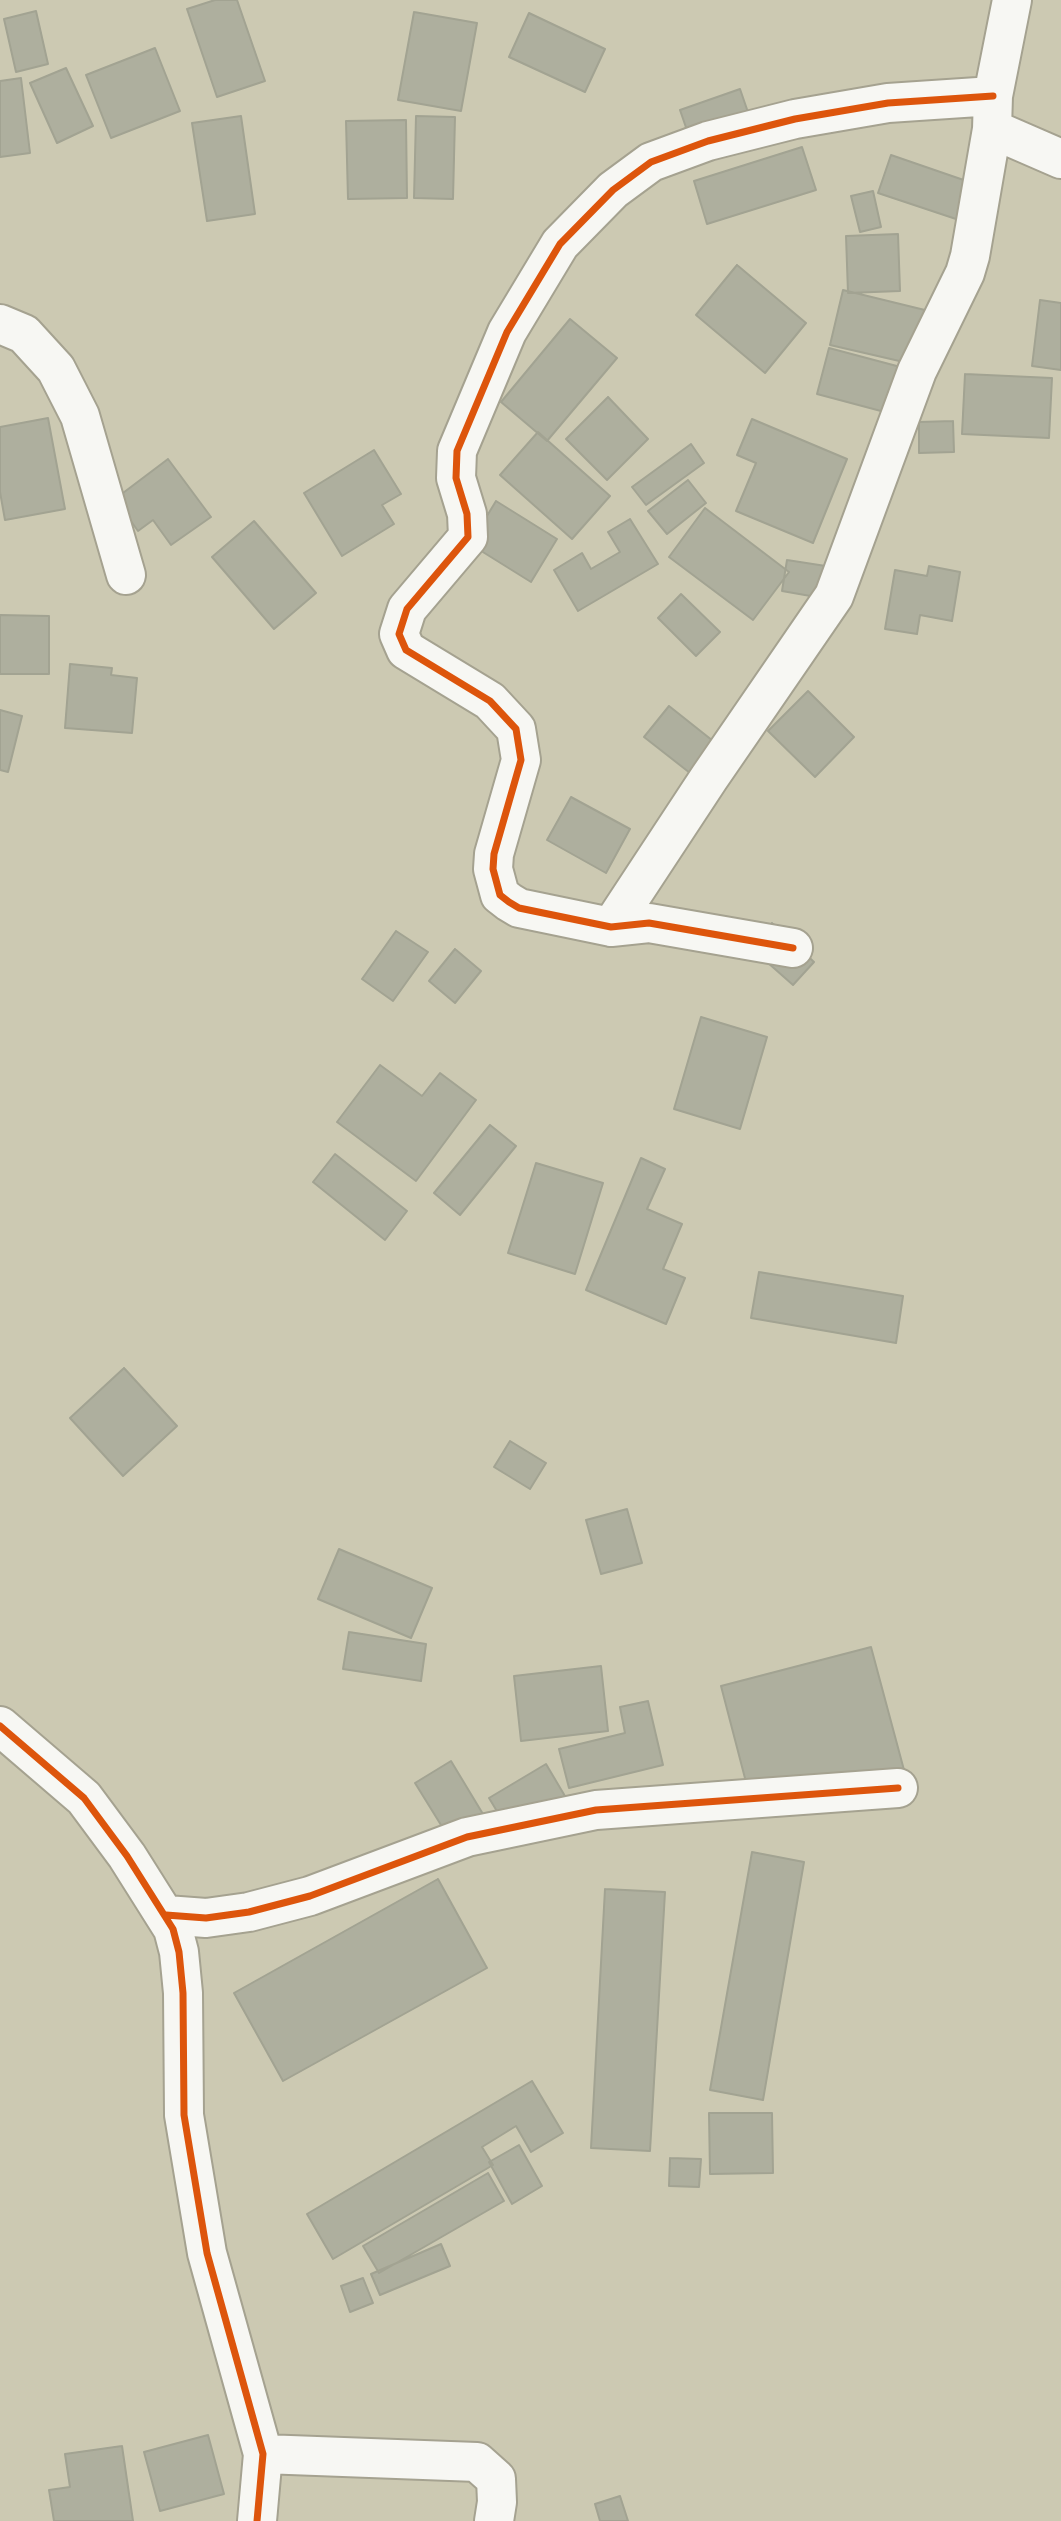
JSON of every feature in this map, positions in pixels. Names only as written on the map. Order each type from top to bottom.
[{"type":"street","points":[[611,927],[834,596],[917,372],[965,273],[1012,0]]},
{"type":"street","points":[[793,948],[649,923],[611,927],[519,908],[500,895],[495,881],[494,854],[521,760],[516,729],[490,701],[406,650],[399,634],[407,609],[468,537],[467,514],[456,478],[457,451],[507,332],[560,244],[613,190],[651,162],[708,141],[795,119],[888,103],[992,113],[1061,159]]},
{"type":"street","points":[[0,324],[24,334],[40,351],[56,369],[74,404],[80,416],[126,575]]},
{"type":"street","points":[[0,1726],[84,1798],[166,1915],[180,1952],[184,2115],[206,2253],[263,2454],[257,2521]]},
{"type":"street","points":[[166,1915],[206,1917],[249,1912],[310,1896],[467,1838],[596,1810],[898,1788]]},
{"type":"street","points":[[263,2454],[477,2462],[496,2479],[494,2521]]},
{"type":"building","points":[[215,0],[237,0],[265,81],[217,97],[187,9]]},
{"type":"building","points":[[36,11],[48,64],[16,72],[4,19]]},
{"type":"building","points":[[414,12],[477,23],[461,111],[398,100]]},
{"type":"building","points":[[529,13],[605,49],[585,92],[509,57]]},
{"type":"building","points":[[155,48],[180,111],[111,138],[86,75]]},
{"type":"building","points":[[66,68],[93,126],[57,143],[30,83]]},
{"type":"building","points":[[21,78],[30,153],[0,157],[0,81]]},
{"type":"building","points":[[740,89],[751,121],[691,142],[680,110]]},
{"type":"building","points":[[241,116],[255,214],[207,221],[192,123]]},
{"type":"building","points":[[416,116],[455,117],[453,199],[414,198]]},
{"type":"building","points":[[406,120],[407,198],[348,199],[346,121]]},
{"type":"building","points":[[802,147],[816,190],[707,224],[694,181]]},
{"type":"building","points":[[891,155],[981,186],[968,223],[878,193]]},
{"type":"building","points":[[873,191],[881,227],[860,232],[851,196]]},
{"type":"building","points":[[898,234],[900,291],[848,293],[846,236]]},
{"type":"building","points":[[737,265],[806,323],[765,373],[696,315]]},
{"type":"building","points":[[843,290],[933,312],[921,366],[830,345]]},
{"type":"building","points":[[1040,300],[1061,303],[1061,370],[1032,366]]},
{"type":"building","points":[[570,319],[617,358],[547,441],[501,402]]},
{"type":"building","points":[[829,348],[908,369],[896,415],[817,394]]},
{"type":"building","points":[[965,374],[1052,378],[1049,438],[962,434]]},
{"type":"building","points":[[608,397],[648,439],[607,480],[566,439]]},
{"type":"building","points":[[48,418],[65,509],[5,520],[0,492],[0,427]]},
{"type":"building","points":[[752,419],[847,459],[813,543],[736,511],[756,463],[737,455]]},
{"type":"building","points":[[953,421],[954,452],[919,453],[919,422]]},
{"type":"building","points":[[538,432],[610,496],[572,539],[500,475]]},
{"type":"building","points":[[691,444],[704,463],[646,505],[632,487]]},
{"type":"building","points":[[374,450],[401,494],[382,505],[394,524],[342,556],[304,493]]},
{"type":"building","points":[[168,459],[211,517],[171,545],[153,520],[138,531],[115,499]]},
{"type":"building","points":[[688,480],[706,503],[667,534],[648,511]]},
{"type":"building","points":[[496,501],[557,539],[531,582],[470,544]]},
{"type":"building","points":[[705,508],[789,572],[753,620],[669,557]]},
{"type":"building","points":[[630,519],[658,564],[578,611],[554,570],[582,553],[591,569],[620,552],[608,532]]},
{"type":"building","points":[[254,521],[316,593],[274,629],[212,557]]},
{"type":"building","points":[[787,560],[845,569],[839,601],[782,591]]},
{"type":"building","points":[[929,566],[960,572],[952,621],[920,615],[917,634],[885,629],[895,570],[927,576]]},
{"type":"building","points":[[681,594],[720,632],[696,656],[658,618]]},
{"type":"building","points":[[0,615],[49,616],[49,674],[0,674]]},
{"type":"building","points":[[70,664],[112,668],[111,675],[137,678],[132,733],[65,728]]},
{"type":"building","points":[[808,691],[854,737],[815,777],[768,731]]},
{"type":"building","points":[[669,706],[737,760],[713,791],[644,737]]},
{"type":"building","points":[[0,710],[22,716],[8,772],[0,770]]},
{"type":"building","points":[[571,797],[630,829],[606,873],[547,840]]},
{"type":"building","points":[[772,923],[814,962],[793,985],[750,947]]},
{"type":"building","points":[[396,931],[428,952],[393,1001],[362,979]]},
{"type":"building","points":[[455,949],[481,971],[455,1003],[429,981]]},
{"type":"building","points":[[701,1017],[767,1037],[740,1129],[674,1109]]},
{"type":"building","points":[[380,1065],[422,1096],[440,1073],[476,1100],[416,1181],[337,1122]]},
{"type":"building","points":[[490,1125],[516,1146],[460,1215],[434,1193]]},
{"type":"building","points":[[335,1154],[407,1211],[385,1240],[313,1182]]},
{"type":"building","points":[[641,1158],[665,1169],[647,1209],[682,1224],[663,1269],[685,1278],[666,1324],[586,1290]]},
{"type":"building","points":[[536,1163],[603,1183],[575,1274],[508,1253]]},
{"type":"building","points":[[759,1272],[903,1296],[896,1343],[751,1318]]},
{"type":"building","points":[[124,1368],[177,1426],[123,1476],[70,1418]]},
{"type":"building","points":[[510,1441],[546,1463],[530,1489],[494,1467]]},
{"type":"building","points":[[627,1509],[642,1563],[601,1574],[586,1520]]},
{"type":"building","points":[[339,1549],[432,1588],[411,1638],[318,1599]]},
{"type":"building","points":[[349,1632],[426,1644],[421,1681],[343,1669]]},
{"type":"building","points":[[871,1647],[904,1770],[753,1809],[721,1686]]},
{"type":"building","points":[[601,1666],[608,1731],[521,1741],[514,1676]]},
{"type":"building","points":[[648,1701],[663,1765],[569,1788],[559,1749],[625,1733],[620,1707]]},
{"type":"building","points":[[451,1761],[489,1824],[454,1846],[415,1783]]},
{"type":"building","points":[[546,1764],[575,1813],[518,1846],[489,1798]]},
{"type":"building","points":[[752,1852],[804,1862],[763,2100],[710,2090]]},
{"type":"building","points":[[438,1879],[487,1968],[283,2081],[234,1993]]},
{"type":"building","points":[[605,1889],[665,1892],[650,2151],[591,2148]]},
{"type":"building","points":[[532,2081],[563,2133],[531,2152],[516,2126],[482,2147],[493,2165],[333,2259],[307,2214]]},
{"type":"building","points":[[709,2113],[772,2113],[773,2173],[710,2174]]},
{"type":"building","points":[[519,2145],[542,2186],[512,2204],[489,2162]]},
{"type":"building","points":[[670,2158],[701,2159],[699,2187],[669,2186]]},
{"type":"building","points":[[488,2173],[504,2201],[379,2273],[363,2246]]},
{"type":"building","points":[[441,2244],[450,2266],[380,2295],[371,2274]]},
{"type":"building","points":[[363,2278],[373,2303],[350,2312],[341,2286]]},
{"type":"building","points":[[208,2435],[224,2494],[160,2511],[144,2452]]},
{"type":"building","points":[[122,2446],[133,2521],[54,2521],[49,2490],[70,2487],[65,2454]]},
{"type":"building","points":[[620,2496],[628,2521],[600,2521],[595,2504]]},
{"type":"cycle path","points":[[793,948],[649,923],[611,927],[519,908],[500,895],[493,869],[494,854],[521,760],[516,729],[490,701],[406,650],[399,634],[407,609],[468,537],[467,514],[456,478],[457,451],[507,332],[560,244],[613,190],[651,162],[708,141],[795,119],[888,103],[993,96]]},
{"type":"cycle path","points":[[0,1726],[84,1798],[127,1856],[173,1929],[179,1952],[183,1993],[184,2115],[207,2253],[263,2454],[257,2521]]},
{"type":"cycle path","points":[[166,1915],[206,1918],[249,1912],[310,1896],[467,1837],[596,1810],[898,1788]]}]
